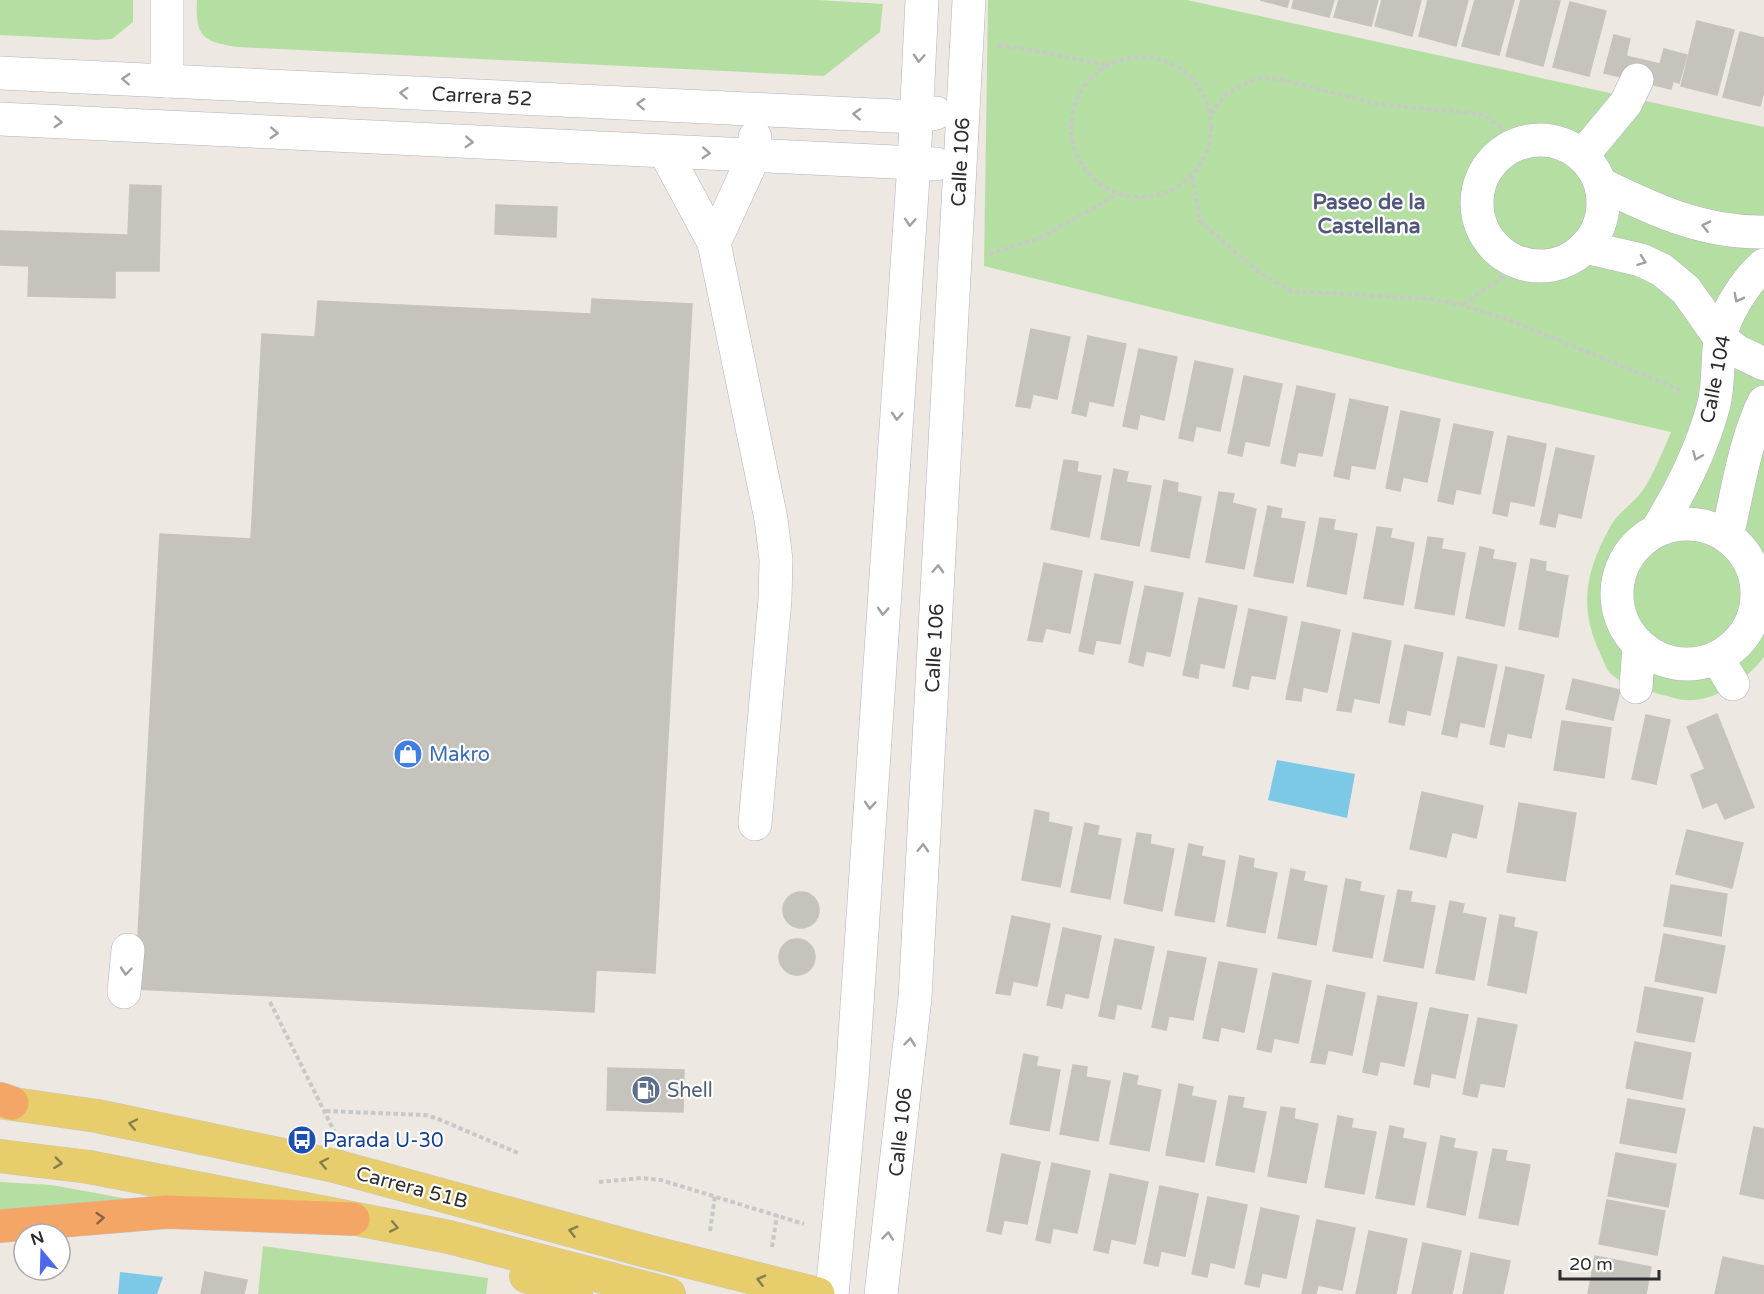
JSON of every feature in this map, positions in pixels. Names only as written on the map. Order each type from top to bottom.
[{"type":"highway","points":[[0,1226],[167,1212],[353,1219]]},
{"type":"main road","name":"Carrera 51B","points":[[4,1102],[97,1116],[335,1166],[650,1252],[818,1294]]},
{"type":"main road","name":"Carrera 51B","points":[[0,1156],[89,1167],[449,1237],[669,1294]]},
{"type":"main road","points":[[449,1237],[534,1287],[576,1294]]},
{"type":"street","points":[[166,0],[179,82],[190,128]]},
{"type":"street","points":[[832,1294],[852,1079],[914,164],[922,0]]},
{"type":"street","name":"Calle 106","points":[[881,1294],[915,998],[969,0]]},
{"type":"street","name":"Carrera 52","points":[[0,73],[915,117],[963,108]]},
{"type":"street","points":[[1582,156],[1626,103],[1637,80]]},
{"type":"street","points":[[229,130],[231,84]]},
{"type":"street","points":[[714,243],[754,156],[756,109]]},
{"type":"street","points":[[0,119],[960,165]]},
{"type":"street","points":[[1533,140],[1551,141],[1568,147],[1582,156],[1593,169],[1601,184],[1603,201],[1601,218],[1595,233],[1585,247],[1572,257],[1556,264],[1540,266],[1507,257],[1493,246],[1483,232],[1478,215],[1477,198],[1481,181],[1501,153],[1516,144],[1533,140]]},
{"type":"street","points":[[665,152],[714,243],[771,519],[776,560],[775,599],[755,824]]},
{"type":"street","points":[[1601,184],[1681,220],[1725,230],[1764,232]]},
{"type":"street","points":[[1585,247],[1641,260],[1662,270],[1686,290],[1720,338],[1737,351],[1764,364]]},
{"type":"street","name":"Calle 104","points":[[1657,531],[1684,485],[1700,450],[1719,378],[1720,338],[1744,287],[1764,265]]},
{"type":"street","points":[[1727,536],[1746,452],[1764,402]]},
{"type":"street","name":"Calle 104","points":[[1681,524],[1705,526],[1727,536],[1743,550],[1754,569],[1758,589],[1756,611],[1748,630],[1735,647],[1725,671],[1696,664],[1676,664],[1656,658],[1639,646],[1625,629],[1617,607],[1617,584],[1624,562],[1638,543],[1657,531],[1681,524]]},
{"type":"street","points":[[1636,687],[1639,646]]},
{"type":"street","points":[[124,992],[128,950]]},
{"type":"path","points":[[967,43],[1021,48],[1107,66]]},
{"type":"path","points":[[1150,57],[1171,64],[1190,76],[1203,93],[1210,114],[1211,136],[1208,147],[1192,176],[1176,188],[1158,195],[1138,198],[1118,194],[1100,185],[1085,171],[1075,153],[1070,133],[1071,113],[1078,94],[1090,78],[1107,66],[1128,58],[1150,57]]},
{"type":"path","points":[[1210,114],[1226,94],[1244,84],[1260,78],[1278,79],[1377,104],[1481,114],[1498,125],[1516,144]]},
{"type":"path","points":[[1192,176],[1200,221],[1257,271],[1291,291],[1430,299],[1462,305],[1514,322],[1714,404]]},
{"type":"path","points":[[954,266],[1040,238],[1118,194]]},
{"type":"path","points":[[1462,305],[1523,263]]},
{"type":"path","points":[[270,1002],[326,1111],[338,1140]]},
{"type":"path","points":[[326,1111],[424,1115],[518,1153]]},
{"type":"path","points":[[599,1182],[652,1179],[806,1224]]},
{"type":"path","points":[[710,1231],[716,1196]]},
{"type":"path","points":[[772,1246],[777,1215]]},
{"type":"green space","points":[[0,0],[133,0],[133,22],[112,39],[0,35]]},
{"type":"green space","points":[[197,0],[818,0],[883,4],[880,32],[824,76],[238,47],[217,43],[204,36],[198,22]]},
{"type":"green space","points":[[988,0],[1187,0],[1764,127],[1764,657],[1747,675],[1724,691],[1712,696],[1687,700],[1640,688],[1615,678],[1607,669],[1593,636],[1587,604],[1590,574],[1595,559],[1613,522],[1647,484],[1671,432],[1458,383],[984,266]]},
{"type":"green space","points":[[0,1182],[52,1185],[128,1199],[0,1218]]},
{"type":"green space","points":[[263,1246],[488,1278],[486,1294],[258,1294]]},
{"type":"water","points":[[1277,760],[1355,774],[1347,818],[1268,800]]},
{"type":"water","points":[[120,1272],[163,1277],[157,1294],[118,1294]]},
{"type":"building","points":[[1260,0],[1289,0],[1287,7]]},
{"type":"building","points":[[1294,0],[1334,0],[1329,17],[1292,8]]},
{"type":"building","points":[[1339,0],[1378,0],[1371,26],[1334,17]]},
{"type":"building","points":[[1382,0],[1421,0],[1412,36],[1375,26]]},
{"type":"building","points":[[1428,0],[1468,0],[1456,46],[1419,36]]},
{"type":"building","points":[[1475,0],[1514,0],[1499,55],[1462,46]]},
{"type":"building","points":[[1521,0],[1560,1],[1543,66],[1506,56]]},
{"type":"building","points":[[1570,2],[1606,11],[1589,76],[1553,67]]},
{"type":"building","points":[[1697,21],[1734,30],[1717,95],[1681,86]]},
{"type":"building","points":[[1740,32],[1764,38],[1764,91],[1760,106],[1723,97]]},
{"type":"building","points":[[1614,35],[1630,39],[1626,56],[1660,64],[1664,49],[1687,55],[1679,83],[1673,81],[1671,89],[1604,73]]},
{"type":"building","points":[[130,185],[161,186],[159,271],[115,271],[115,298],[28,296],[29,266],[0,265],[0,231],[128,235]]},
{"type":"building","points":[[496,205],[557,207],[556,237],[495,234]]},
{"type":"building","name":"Makro","points":[[592,299],[692,304],[655,973],[596,970],[594,1012],[135,989],[160,534],[251,539],[262,334],[315,337],[318,301],[591,314]]},
{"type":"building","points":[[1031,329],[1070,337],[1057,399],[1033,394],[1030,408],[1016,406]]},
{"type":"building","points":[[1088,336],[1126,344],[1113,406],[1089,401],[1086,416],[1072,413]]},
{"type":"building","points":[[1139,349],[1177,357],[1164,420],[1140,414],[1137,429],[1123,426]]},
{"type":"building","points":[[1195,361],[1233,369],[1220,431],[1196,426],[1193,441],[1179,438]]},
{"type":"building","points":[[1244,376],[1282,384],[1269,446],[1245,441],[1242,456],[1228,453]]},
{"type":"building","points":[[1297,386],[1335,394],[1322,456],[1298,452],[1295,466],[1281,463]]},
{"type":"building","points":[[1350,399],[1388,407],[1375,469],[1351,465],[1349,479],[1334,476]]},
{"type":"building","points":[[1401,411],[1440,419],[1427,482],[1403,477],[1400,491],[1386,488]]},
{"type":"building","points":[[1454,424],[1493,432],[1480,494],[1456,489],[1453,504],[1438,501]]},
{"type":"building","points":[[1508,436],[1546,444],[1534,506],[1510,501],[1507,516],[1493,513]]},
{"type":"building","points":[[1556,448],[1594,456],[1581,518],[1558,513],[1555,527],[1540,524]]},
{"type":"building","points":[[1064,460],[1078,462],[1077,472],[1101,476],[1089,537],[1051,529]]},
{"type":"building","points":[[1114,469],[1128,472],[1126,482],[1151,486],[1139,546],[1101,539]]},
{"type":"building","points":[[1164,480],[1178,483],[1177,492],[1201,497],[1189,558],[1151,551]]},
{"type":"building","points":[[1219,492],[1234,494],[1232,503],[1256,509],[1244,569],[1206,562]]},
{"type":"building","points":[[1268,506],[1282,509],[1280,518],[1305,522],[1293,583],[1254,576]]},
{"type":"building","points":[[1320,518],[1335,520],[1333,530],[1357,534],[1346,594],[1307,586]]},
{"type":"building","points":[[1377,527],[1392,529],[1390,538],[1414,543],[1403,605],[1364,598]]},
{"type":"building","points":[[1428,537],[1443,539],[1441,549],[1465,553],[1454,615],[1415,608]]},
{"type":"building","points":[[1480,547],[1494,550],[1492,559],[1516,563],[1504,626],[1466,618]]},
{"type":"building","points":[[1531,559],[1546,562],[1545,571],[1568,576],[1558,637],[1519,629]]},
{"type":"building","points":[[1044,563],[1082,571],[1070,633],[1046,628],[1042,642],[1028,640]]},
{"type":"building","points":[[1095,574],[1133,582],[1120,644],[1096,640],[1093,654],[1079,651]]},
{"type":"building","points":[[1145,586],[1183,593],[1170,656],[1146,651],[1143,666],[1129,662]]},
{"type":"building","points":[[1199,598],[1237,606],[1224,668],[1200,663],[1198,678],[1183,675]]},
{"type":"building","points":[[1249,609],[1287,617],[1275,679],[1251,675],[1248,689],[1233,686]]},
{"type":"building","points":[[1302,622],[1340,630],[1327,692],[1303,687],[1301,701],[1286,699]]},
{"type":"building","points":[[1353,633],[1391,641],[1379,703],[1354,698],[1351,712],[1337,710]]},
{"type":"building","points":[[1405,645],[1443,653],[1430,715],[1407,710],[1404,725],[1389,722]]},
{"type":"building","points":[[1458,657],[1497,665],[1484,727],[1460,722],[1457,737],[1442,734]]},
{"type":"building","points":[[1506,667],[1544,675],[1531,738],[1507,733],[1504,747],[1490,744]]},
{"type":"building","points":[[1573,679],[1620,690],[1613,720],[1566,709]]},
{"type":"building","points":[[1717,714],[1754,807],[1725,819],[1717,802],[1703,808],[1691,775],[1705,769],[1687,727]]},
{"type":"building","points":[[1646,715],[1670,720],[1656,784],[1632,779]]},
{"type":"building","points":[[1562,721],[1611,728],[1604,778],[1554,770]]},
{"type":"building","points":[[1422,792],[1483,806],[1476,838],[1452,832],[1446,857],[1410,849]]},
{"type":"building","points":[[1519,803],[1576,813],[1565,881],[1507,872]]},
{"type":"building","points":[[1035,810],[1049,813],[1048,822],[1072,827],[1060,887],[1022,880]]},
{"type":"building","points":[[1085,823],[1099,826],[1097,835],[1121,839],[1110,899],[1071,892]]},
{"type":"building","points":[[1687,830],[1743,843],[1732,888],[1676,874]]},
{"type":"building","points":[[1137,833],[1151,835],[1150,844],[1174,849],[1162,911],[1124,903]]},
{"type":"building","points":[[1189,844],[1203,847],[1201,856],[1225,861],[1214,922],[1175,915]]},
{"type":"building","points":[[1240,856],[1254,859],[1253,868],[1277,873],[1265,933],[1227,926]]},
{"type":"building","points":[[1291,869],[1305,872],[1303,881],[1327,886],[1316,945],[1278,938]]},
{"type":"building","points":[[1346,879],[1361,882],[1359,891],[1384,896],[1372,958],[1333,951]]},
{"type":"building","points":[[1671,885],[1727,894],[1721,936],[1664,926]]},
{"type":"building","points":[[1398,890],[1412,892],[1410,902],[1435,906],[1423,968],[1384,961]]},
{"type":"building","points":[[801,892],[814,897],[819,910],[814,923],[801,928],[788,923],[783,910],[788,897]]},
{"type":"building","points":[[1450,901],[1464,904],[1462,913],[1486,918],[1474,980],[1436,973]]},
{"type":"building","points":[[1500,915],[1515,918],[1513,927],[1537,932],[1526,993],[1488,985]]},
{"type":"building","points":[[1012,916],[1050,924],[1037,986],[1013,981],[1010,995],[996,993]]},
{"type":"building","points":[[1063,928],[1101,936],[1088,998],[1065,993],[1062,1008],[1047,1005]]},
{"type":"building","points":[[1664,934],[1725,946],[1716,993],[1655,981]]},
{"type":"building","points":[[797,939],[810,944],[815,957],[810,970],[797,975],[784,970],[779,957],[784,944]]},
{"type":"building","points":[[1115,939],[1154,947],[1141,1009],[1117,1004],[1114,1019],[1099,1016]]},
{"type":"building","points":[[1168,951],[1206,958],[1193,1020],[1169,1016],[1166,1030],[1152,1027]]},
{"type":"building","points":[[1219,962],[1257,969],[1244,1032],[1221,1027],[1218,1041],[1203,1038]]},
{"type":"building","points":[[1273,973],[1311,981],[1298,1043],[1274,1038],[1271,1052],[1257,1049]]},
{"type":"building","points":[[1327,985],[1365,993],[1352,1055],[1328,1050],[1325,1064],[1311,1062]]},
{"type":"building","points":[[1645,987],[1703,998],[1694,1042],[1637,1032]]},
{"type":"building","points":[[1378,996],[1417,1003],[1404,1066],[1380,1061],[1377,1075],[1363,1072]]},
{"type":"building","points":[[1430,1008],[1468,1015],[1455,1078],[1431,1073],[1429,1087],[1414,1084]]},
{"type":"building","points":[[1478,1018],[1517,1025],[1504,1087],[1480,1083],[1477,1097],[1463,1094]]},
{"type":"building","points":[[1635,1042],[1691,1053],[1682,1099],[1626,1088]]},
{"type":"building","points":[[1024,1054],[1038,1057],[1036,1066],[1060,1070],[1049,1131],[1010,1124]]},
{"type":"building","points":[[1073,1065],[1087,1067],[1086,1077],[1110,1081],[1098,1141],[1060,1134]]},
{"type":"building","name":"Shell","points":[[608,1068],[684,1070],[683,1112],[607,1110]]},
{"type":"building","points":[[1124,1073],[1138,1076],[1136,1085],[1161,1090],[1149,1151],[1110,1144]]},
{"type":"building","points":[[1179,1084],[1193,1087],[1191,1096],[1216,1101],[1204,1162],[1166,1155]]},
{"type":"building","points":[[1229,1096],[1244,1098],[1242,1108],[1266,1112],[1254,1172],[1216,1165]]},
{"type":"building","points":[[1628,1099],[1685,1109],[1676,1153],[1620,1143]]},
{"type":"building","points":[[1281,1107],[1295,1109],[1294,1119],[1318,1124],[1306,1183],[1268,1176]]},
{"type":"building","points":[[1338,1116],[1353,1119],[1351,1128],[1376,1132],[1364,1194],[1325,1187]]},
{"type":"building","points":[[1390,1126],[1404,1129],[1402,1138],[1426,1143],[1414,1205],[1376,1198]]},
{"type":"building","points":[[1754,1127],[1764,1129],[1764,1199],[1740,1194]]},
{"type":"building","points":[[1441,1136],[1455,1139],[1453,1148],[1477,1152],[1465,1215],[1427,1207]]},
{"type":"building","points":[[1493,1149],[1507,1151],[1505,1161],[1530,1165],[1518,1225],[1479,1218]]},
{"type":"building","points":[[1616,1153],[1676,1164],[1668,1207],[1608,1196]]},
{"type":"building","points":[[1002,1154],[1040,1162],[1027,1224],[1004,1220],[1001,1234],[987,1231]]},
{"type":"building","points":[[1052,1163],[1090,1171],[1077,1233],[1053,1228],[1050,1243],[1036,1240]]},
{"type":"building","points":[[1110,1174],[1148,1182],[1135,1244],[1111,1239],[1108,1253],[1094,1250]]},
{"type":"building","points":[[1160,1186],[1198,1194],[1185,1256],[1161,1251],[1158,1266],[1144,1263]]},
{"type":"building","points":[[1208,1197],[1247,1205],[1234,1268],[1210,1262],[1207,1277],[1192,1274]]},
{"type":"building","points":[[1607,1200],[1665,1211],[1657,1255],[1599,1244]]},
{"type":"building","points":[[1261,1208],[1299,1216],[1286,1278],[1262,1273],[1259,1287],[1245,1284]]},
{"type":"building","points":[[1317,1220],[1355,1228],[1342,1290],[1318,1285],[1316,1294],[1302,1294]]},
{"type":"building","points":[[1369,1231],[1407,1239],[1396,1294],[1356,1294]]},
{"type":"building","points":[[1423,1243],[1461,1251],[1452,1294],[1412,1294]]},
{"type":"building","points":[[1471,1253],[1510,1261],[1503,1294],[1463,1294]]},
{"type":"building","points":[[1595,1256],[1651,1267],[1646,1294],[1588,1294]]},
{"type":"building","points":[[1723,1257],[1764,1266],[1764,1294],[1715,1294]]},
{"type":"building","points":[[205,1272],[247,1280],[244,1294],[201,1294]]},
{"type":"place","name":"Makro","points":[[408,754]]},
{"type":"place","name":"Shell","points":[[646,1090]]},
{"type":"place","name":"Parada U-30","points":[[302,1140]]},
{"type":"district","name":"Paseo de la Castellana","points":[[1369,214]]}]
